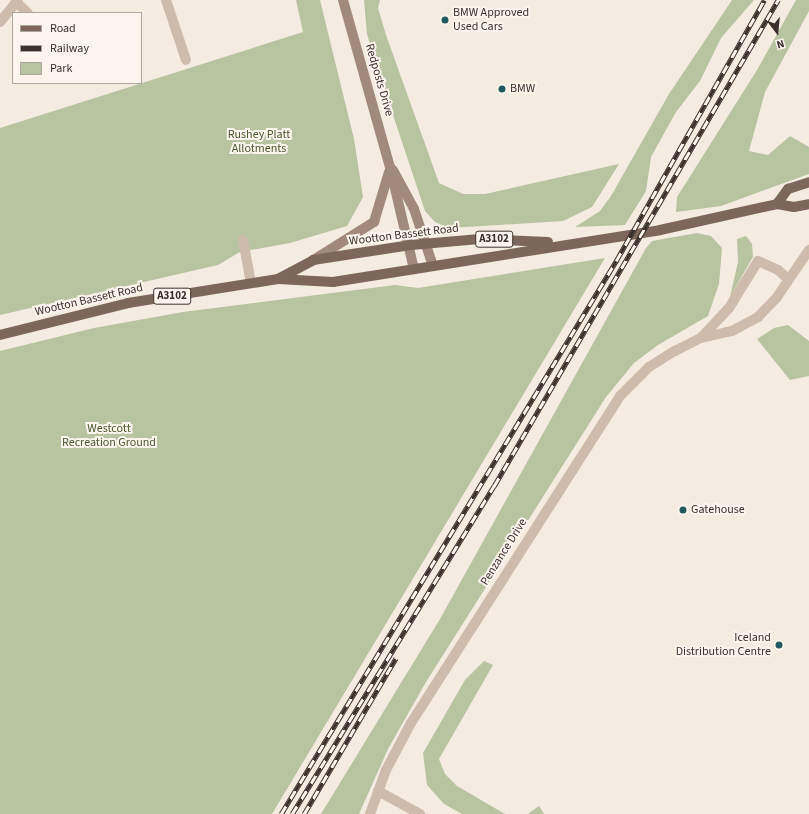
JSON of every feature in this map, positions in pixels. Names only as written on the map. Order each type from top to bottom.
[{"type":"main road","name":"Redposts Drive","points":[[343,0],[390,167],[407,246],[414,269]]},
{"type":"main road","name":"Redposts Drive","points":[[390,167],[414,209],[433,266]]},
{"type":"main road","points":[[313,260],[374,222],[383,201],[390,167]]},
{"type":"main road","points":[[777,204],[788,189],[809,182]]},
{"type":"main road","name":"Wootton Bassett Road","points":[[0,335],[128,303],[251,283],[278,279],[333,282],[562,243],[660,230],[777,204],[794,207],[809,204]]},
{"type":"main road","name":"Wootton Bassett Road","points":[[278,279],[313,260],[407,246],[504,239],[562,243]]},
{"type":"street","points":[[167,0],[186,60]]},
{"type":"street","points":[[0,22],[17,1],[27,12]]},
{"type":"street","points":[[243,240],[251,283]]},
{"type":"street","name":"Penzance Drive","points":[[370,814],[378,791],[411,723],[598,427],[620,396],[649,367],[701,338],[732,331],[752,320],[771,305],[809,250]]},
{"type":"street","name":"Penzance Drive","points":[[701,338],[729,308],[758,261],[778,270],[788,279]]},
{"type":"street","points":[[378,791],[420,814]]},
{"type":"green space","name":"Rushey Platt Allotments","points":[[296,0],[320,0],[354,139],[363,197],[347,226],[290,243],[240,252],[218,265],[0,315],[0,128],[303,32]]},
{"type":"green space","points":[[364,0],[380,0],[378,8],[386,35],[439,183],[463,194],[485,194],[619,164],[592,207],[563,221],[449,228],[435,222],[425,211],[378,70],[367,34]]},
{"type":"green space","points":[[732,0],[754,0],[721,38],[700,81],[676,112],[651,157],[646,191],[625,225],[575,227],[600,211],[611,196],[669,94]]},
{"type":"green space","points":[[796,0],[809,0],[809,11],[765,92],[749,151],[768,155],[790,136],[809,147],[809,174],[721,206],[676,212],[677,197],[757,70]]},
{"type":"green space","points":[[697,233],[711,236],[722,248],[719,284],[708,316],[658,345],[634,363],[606,397],[426,682],[388,749],[359,814],[321,814],[440,619],[646,248],[652,241]]},
{"type":"green space","points":[[746,236],[752,244],[753,257],[730,297],[738,262],[737,239]]},
{"type":"green space","name":"Westcott Recreation Ground","points":[[605,258],[272,814],[0,814],[0,351],[94,328],[183,312],[395,285],[418,288]]},
{"type":"green space","points":[[788,325],[809,341],[809,376],[790,380],[757,339],[774,328]]},
{"type":"green space","points":[[484,661],[493,665],[439,759],[445,774],[457,786],[505,814],[462,814],[444,804],[427,785],[423,753],[465,680]]},
{"type":"green space","points":[[539,806],[544,814],[528,814]]},
{"type":"railway","points":[[281,814],[616,261],[764,0]]},
{"type":"railway","points":[[292,814],[494,486],[778,0]]},
{"type":"railway","points":[[304,814],[396,658]]},
{"type":"place","name":"BMW Approved Used Cars","points":[[445,20]]},
{"type":"place","name":"BMW","points":[[502,89]]},
{"type":"place","name":"Gatehouse","points":[[683,510]]},
{"type":"place","name":"Iceland Distribution Centre","points":[[779,645]]}]
